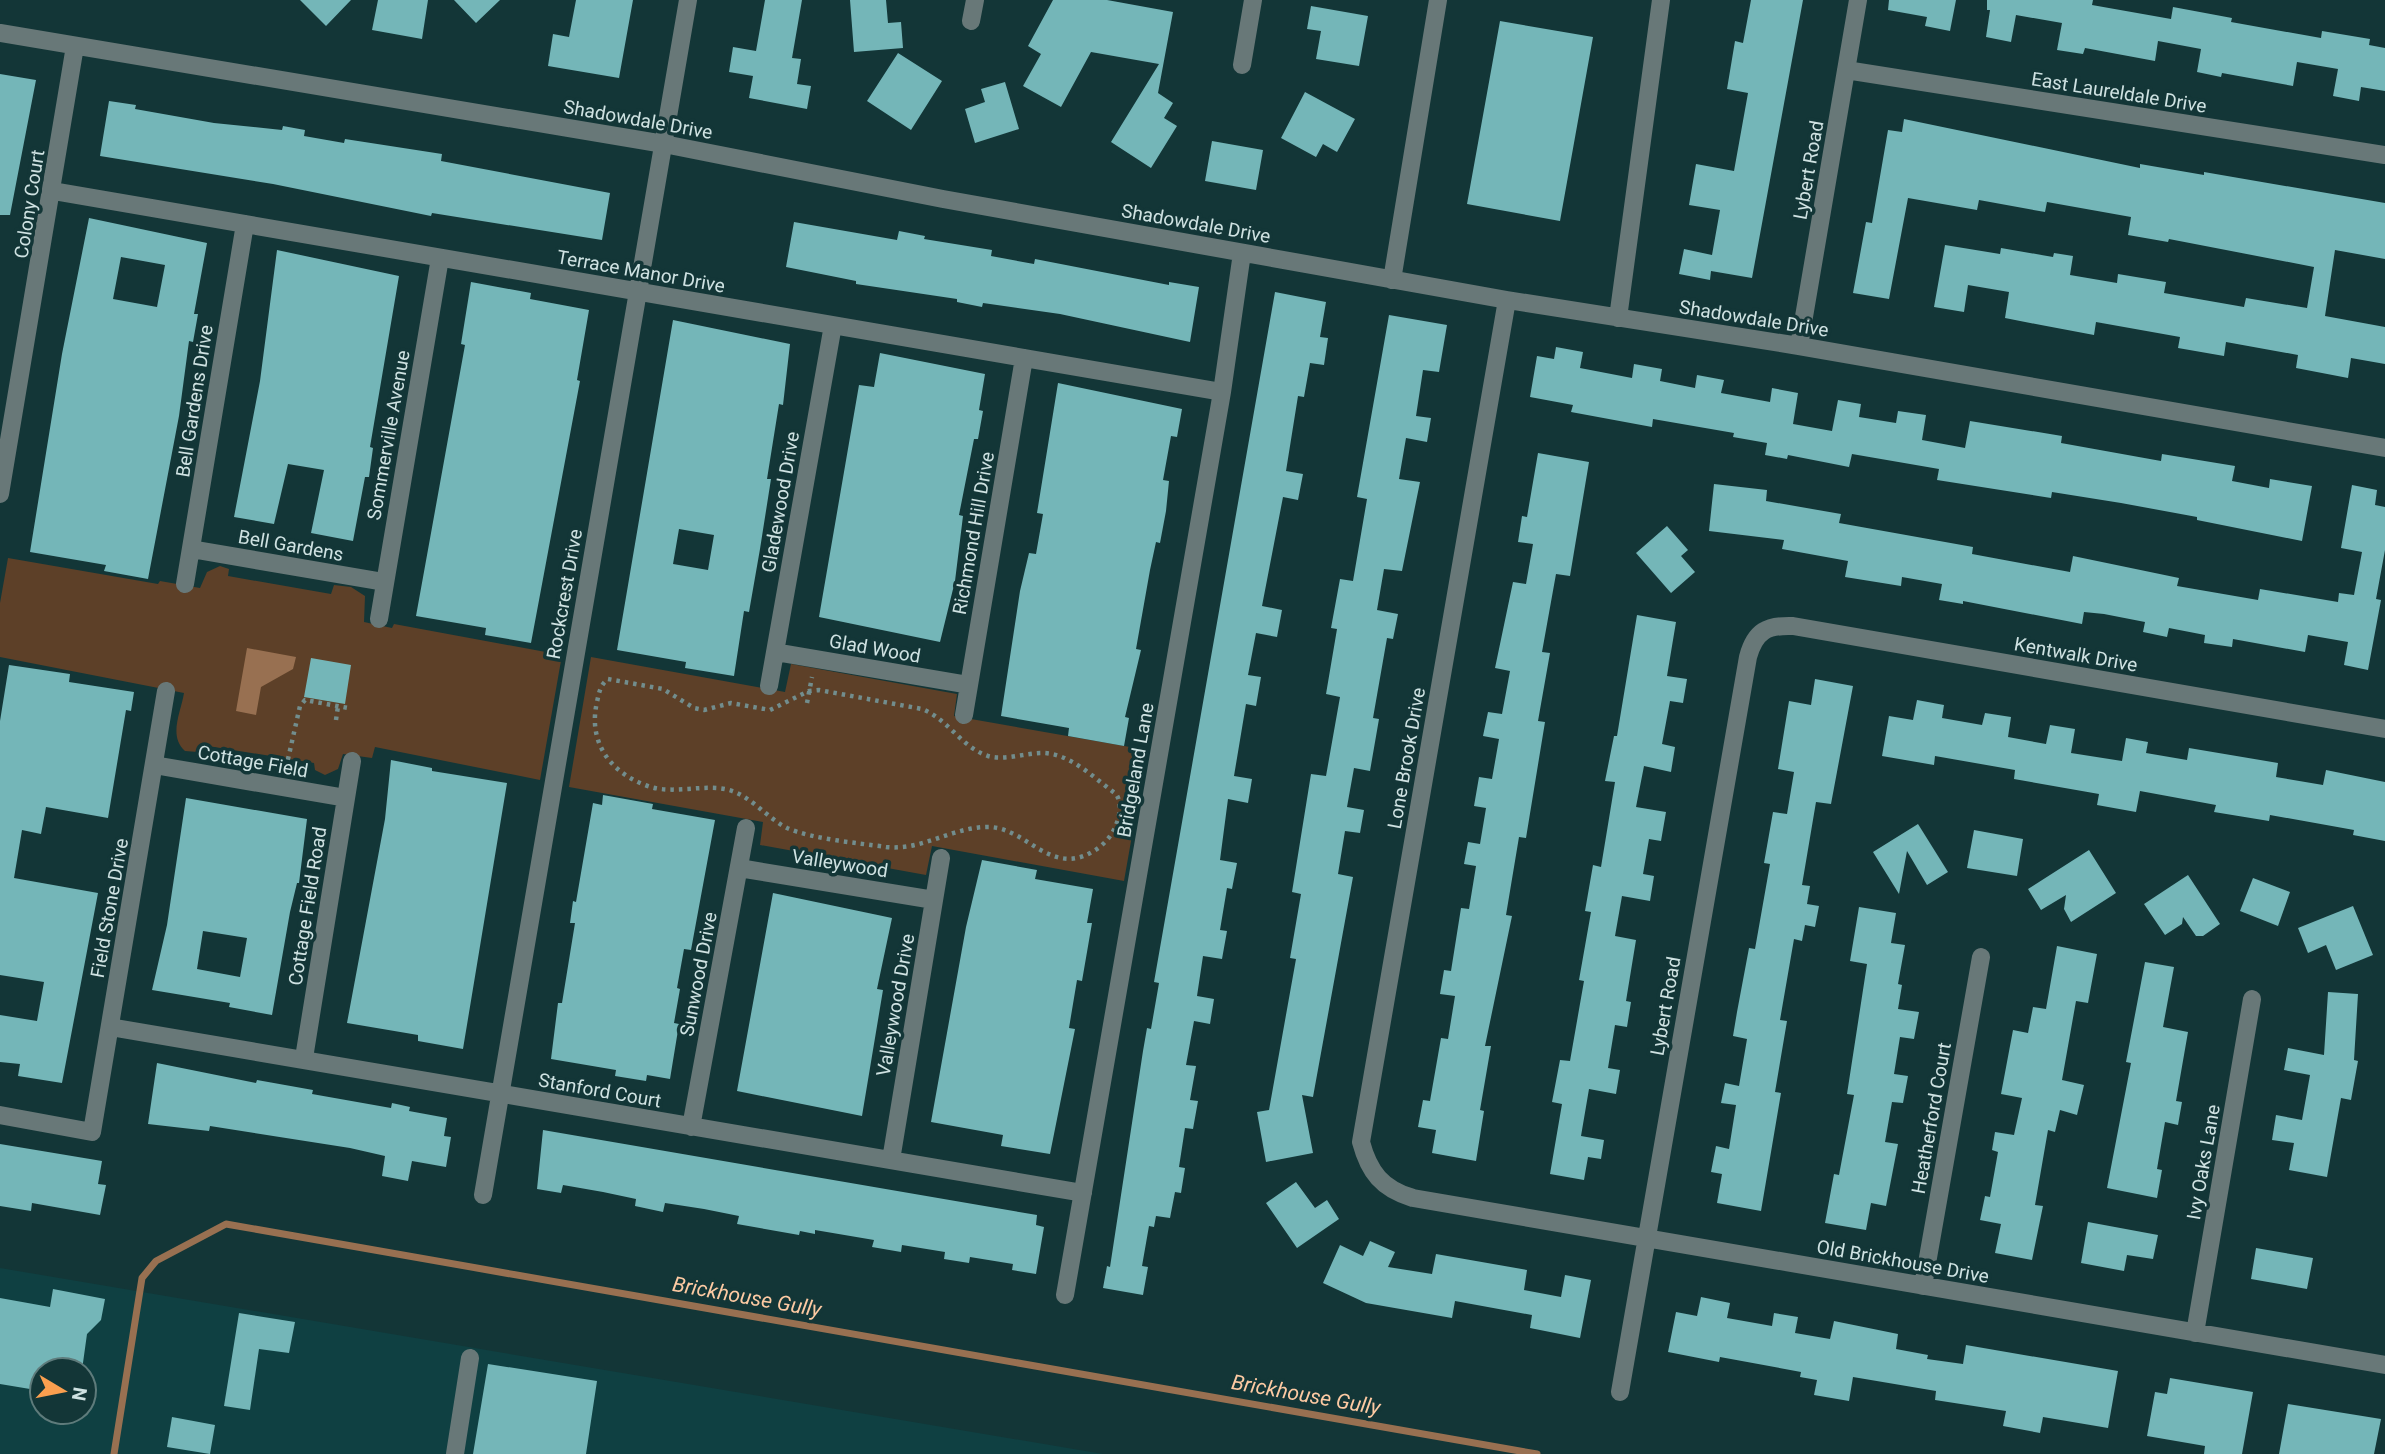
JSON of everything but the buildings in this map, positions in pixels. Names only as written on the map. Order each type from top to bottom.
[{"type":"street","name":"Rockcrest Drive","points":[[483,1195],[688,0]]},
{"type":"street","points":[[971,21],[975,0]]},
{"type":"street","points":[[1242,65],[1253,0]]},
{"type":"street","points":[[1392,280],[1438,0]]},
{"type":"street","points":[[1618,318],[1661,0]]},
{"type":"street","name":"Lybert Road","points":[[1799,346],[1858,0]]},
{"type":"street","name":"Shadowdale Drive","points":[[0,33],[663,144],[943,199],[1392,280],[1799,346],[2385,448]]},
{"type":"street","name":"Colony Court","points":[[0,494],[53,191],[75,46]]},
{"type":"street","name":"East Laureldale Drive","points":[[1846,70],[2385,155]]},
{"type":"street","name":"Terrace Manor Drive","points":[[53,191],[1222,392]]},
{"type":"street","name":"Bell Gardens Drive","points":[[185,584],[245,224]]},
{"type":"street","name":"Bridgeland Lane","points":[[1065,1295],[1222,392],[1242,253]]},
{"type":"street","name":"Sommerville Avenue","points":[[379,619],[440,258]]},
{"type":"street","name":"Lone Brook Drive","points":[[1413,1198],[1399,1194],[1380,1182],[1367,1165],[1361,1142],[1507,300]]},
{"type":"street","name":"Gladewood Drive","points":[[769,686],[833,325]]},
{"type":"street","name":"Richmond Hill Drive","points":[[964,715],[1024,358]]},
{"type":"street","name":"Bell Gardens","points":[[191,549],[384,582]]},
{"type":"street","name":"Kentwalk Drive","points":[[1761,631],[1773,625],[1793,626],[2385,729]]},
{"type":"street","name":"Lybert Road","points":[[1620,1392],[1748,657],[1752,640],[1761,631]]},
{"type":"street","name":"Glad Wood","points":[[775,652],[969,685]]},
{"type":"street","name":"Field Stone Drive","points":[[0,1115],[92,1132],[166,691]]},
{"type":"street","name":"Cottage Field Road","points":[[304,1058],[352,761]]},
{"type":"street","name":"Cottage Field","points":[[154,765],[346,798]]},
{"type":"street","name":"Sunwood Drive","points":[[691,1127],[746,828]]},
{"type":"street","name":"Valleywood Drive","points":[[891,1160],[942,858]]},
{"type":"street","name":"Valleywood","points":[[739,867],[934,900]]},
{"type":"street","name":"Heatherford Court","points":[[1923,1286],[1981,957]]},
{"type":"street","name":"Ivy Oaks Lane","points":[[2195,1333],[2252,999]]},
{"type":"street","name":"Stanford Court","points":[[110,1027],[1083,1193]]},
{"type":"street","name":"Old Brickhouse Drive","points":[[1413,1198],[2385,1365]]},
{"type":"street","points":[[455,1454],[470,1358]]},
{"type":"path","points":[[807,703],[815,659]]},
{"type":"path","points":[[608,679],[663,690],[694,708],[704,710],[731,704],[770,710],[809,691],[922,709],[936,717],[968,746],[990,757],[1042,753],[1064,757],[1116,794],[1120,810],[1114,831],[1097,849],[1074,858],[1044,854],[1000,828],[964,830],[906,848],[806,833],[779,823],[728,790],[677,791],[634,781],[619,769],[595,741],[593,717],[600,691],[608,679]]},
{"type":"path","points":[[282,787],[300,706],[305,700],[348,708]]},
{"type":"path","points":[[335,720],[338,706]]},
{"type":"shaded area","points":[[8,558],[158,584],[160,581],[200,588],[207,572],[220,566],[229,569],[228,576],[331,594],[334,585],[351,587],[365,596],[364,622],[392,628],[394,624],[562,655],[540,780],[375,747],[372,758],[343,754],[338,769],[325,775],[315,770],[314,763],[202,745],[198,752],[185,751],[176,731],[184,693],[0,657],[0,603]]},
{"type":"shaded area","points":[[247,648],[296,657],[293,669],[261,687],[256,715],[236,711]]},
{"type":"shaded area","points":[[591,657],[785,692],[791,664],[957,694],[954,716],[1147,750],[1124,881],[932,846],[926,875],[760,845],[763,822],[569,787]]},
{"type":"shaded area","points":[[0,1268],[1103,1454],[0,1454]]},
{"type":"waterway","name":"Brickhouse Gully","points":[[114,1454],[142,1278],[156,1261],[226,1224],[1537,1454]]}]
